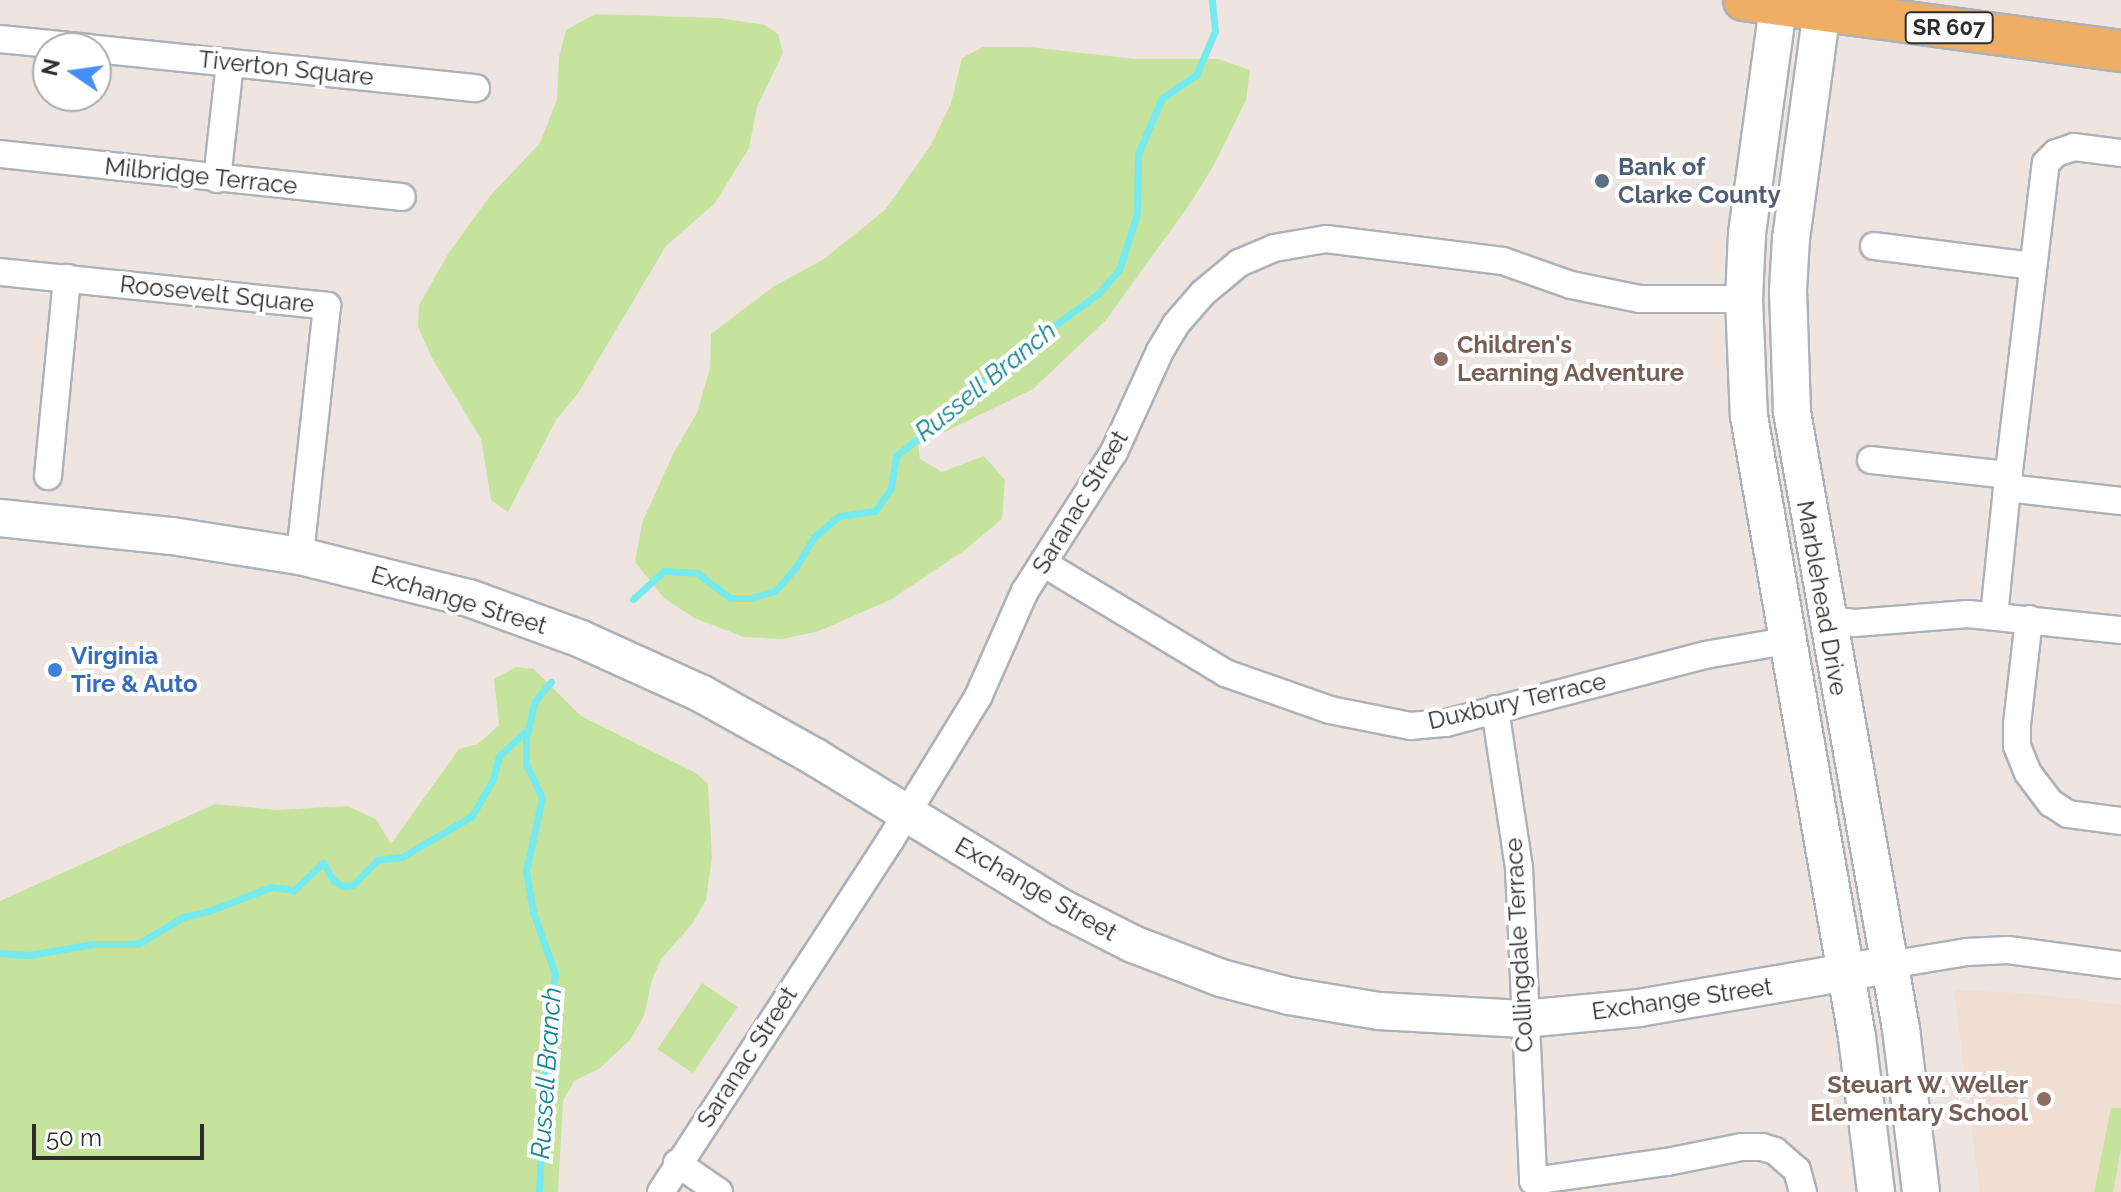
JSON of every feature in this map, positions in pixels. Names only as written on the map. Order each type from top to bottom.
[{"type":"main road","name":"SR 607","points":[[1767,1],[1820,5],[2121,51]]},
{"type":"street","name":"Marblehead Drive","points":[[1767,1],[1744,299],[1749,416],[1868,1112],[1876,1192]]},
{"type":"street","name":"Marblehead Drive","points":[[1820,5],[1791,238],[1788,290],[1792,412],[1913,1106],[1921,1192]]},
{"type":"street","name":"Tiverton Square","points":[[0,39],[32,42]]},
{"type":"street","name":"Tiverton Square","points":[[112,50],[476,88]]},
{"type":"street","points":[[217,179],[230,63]]},
{"type":"street","points":[[1994,616],[2046,163],[2056,153],[2074,147],[2121,153]]},
{"type":"street","name":"Milbridge Terrace","points":[[0,154],[402,197]]},
{"type":"street","name":"Saranac Street","points":[[661,1192],[677,1163],[907,814],[978,697],[1025,591],[1114,452],[1160,351],[1176,324],[1203,293],[1239,263],[1274,248],[1326,239],[1503,261],[1610,294],[1640,299],[1744,299]]},
{"type":"street","points":[[1874,246],[2033,266]]},
{"type":"street","name":"Roosevelt Square","points":[[0,272],[327,306],[300,556]]},
{"type":"street","points":[[48,476],[67,278]]},
{"type":"street","points":[[1871,460],[2121,501]]},
{"type":"street","name":"Exchange Street","points":[[0,518],[172,536],[300,556],[469,598],[581,639],[702,694],[1060,907],[1133,944],[1221,978],[1289,996],[1379,1011],[1523,1019],[1639,1008],[1967,952],[2008,950],[2121,965]]},
{"type":"street","points":[[1768,538],[1786,580],[1804,602],[1828,620],[1855,623],[1952,614],[2121,630]]},
{"type":"street","name":"Duxbury Terrace","points":[[1043,563],[1225,673],[1297,700],[1380,722],[1410,726],[1446,723],[1705,655],[1786,641]]},
{"type":"street","points":[[2029,619],[2017,724],[2017,746],[2028,773],[2051,803],[2068,814],[2121,821]]},
{"type":"street","name":"Collingdale Terrace","points":[[1495,709],[1519,868],[1532,1188]]},
{"type":"street","points":[[1532,1188],[1742,1147],[1762,1147],[1775,1151],[1797,1170],[1803,1192]]},
{"type":"street","points":[[677,1163],[719,1192]]},
{"type":"shaded area","name":"Steuart W. Weller Elementary School","points":[[1954,990],[2024,993],[2121,1005],[2121,1192],[1980,1192]]},
{"type":"green space","points":[[595,14],[719,18],[765,25],[778,34],[783,53],[757,107],[749,148],[715,203],[666,246],[579,392],[556,420],[508,512],[491,500],[481,439],[432,358],[418,327],[419,305],[448,254],[490,196],[540,143],[557,99],[559,57],[566,30]]},
{"type":"green space","points":[[983,47],[1029,47],[1135,59],[1218,59],[1250,70],[1246,100],[1214,165],[1189,205],[1106,320],[1033,389],[918,445],[920,459],[942,472],[984,456],[1005,480],[1002,519],[965,550],[892,599],[819,631],[783,639],[744,637],[694,618],[664,598],[635,562],[642,523],[673,454],[697,413],[710,368],[711,334],[773,287],[824,259],[885,210],[931,145],[951,103],[962,58]]},
{"type":"green space","points":[[516,667],[534,669],[581,716],[696,773],[708,784],[712,857],[706,900],[693,923],[661,959],[652,980],[644,1016],[630,1040],[599,1069],[574,1081],[563,1101],[558,1192],[0,1192],[0,901],[215,804],[277,810],[347,806],[376,819],[391,844],[459,749],[478,744],[499,725],[494,679]]},
{"type":"green space","points":[[702,983],[738,1007],[693,1073],[657,1049]]},
{"type":"green space","points":[[2111,1108],[2121,1108],[2121,1149],[2113,1192],[2094,1192]]},
{"type":"waterway","name":"Russell Branch","points":[[633,599],[664,571],[697,573],[730,598],[750,598],[775,591],[796,567],[814,537],[839,516],[875,511],[891,488],[896,456],[1004,362],[1098,294],[1119,270],[1137,214],[1138,154],[1162,98],[1196,75],[1215,31],[1212,0]]},
{"type":"waterway","name":"Russell Branch","points":[[539,1192],[546,1049],[555,974],[533,912],[526,871],[542,798],[526,764],[526,739],[535,701],[551,682]]},
{"type":"waterway","points":[[0,953],[28,955],[93,944],[138,944],[183,917],[209,911],[271,887],[294,890],[323,863],[334,881],[343,886],[353,885],[377,860],[402,857],[472,816],[493,779],[499,756],[528,729]]},
{"type":"place","name":"Bank of Clarke County","points":[[1602,181]]},
{"type":"place","name":"Children's Learning Adventure","points":[[1441,359]]},
{"type":"place","name":"Virginia Tire & Auto","points":[[55,670]]},
{"type":"place","name":"Steuart W. Weller Elementary School","points":[[2044,1099]]}]
